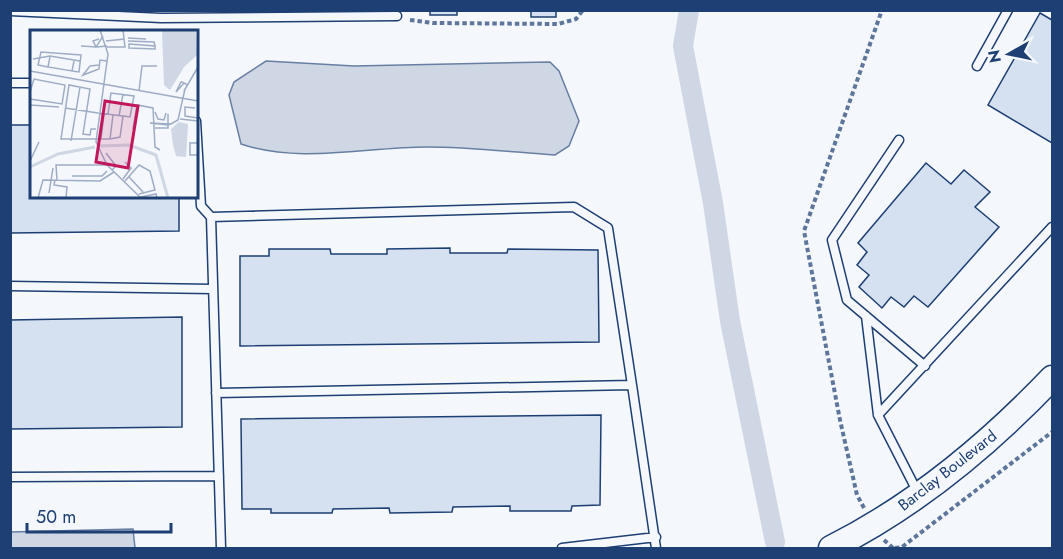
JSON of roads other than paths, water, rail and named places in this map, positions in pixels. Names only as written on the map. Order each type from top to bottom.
[{"type":"street","name":"Barclay Boulevard","points":[[831,549],[864,532],[919,493],[1018,414],[1053,378]]},
{"type":"lane","points":[[977,66],[1008,10]]},
{"type":"lane","points":[[10,11],[160,18],[397,16]]},
{"type":"lane","points":[[10,83],[30,83]]},
{"type":"lane","points":[[899,140],[832,240],[847,300],[925,366]]},
{"type":"lane","points":[[198,155],[201,206],[211,217],[221,549]]},
{"type":"lane","points":[[211,217],[574,207],[608,228],[656,549]]},
{"type":"lane","points":[[878,415],[1053,227]]},
{"type":"lane","points":[[10,286],[213,289]]},
{"type":"lane","points":[[866,316],[878,415],[919,493]]},
{"type":"lane","points":[[216,393],[632,385]]},
{"type":"lane","points":[[10,477],[219,476]]},
{"type":"lane","points":[[562,549],[656,537]]},
{"type":"waterway","points":[[689,10],[683,46],[713,203],[730,321],[775,542]]}]
